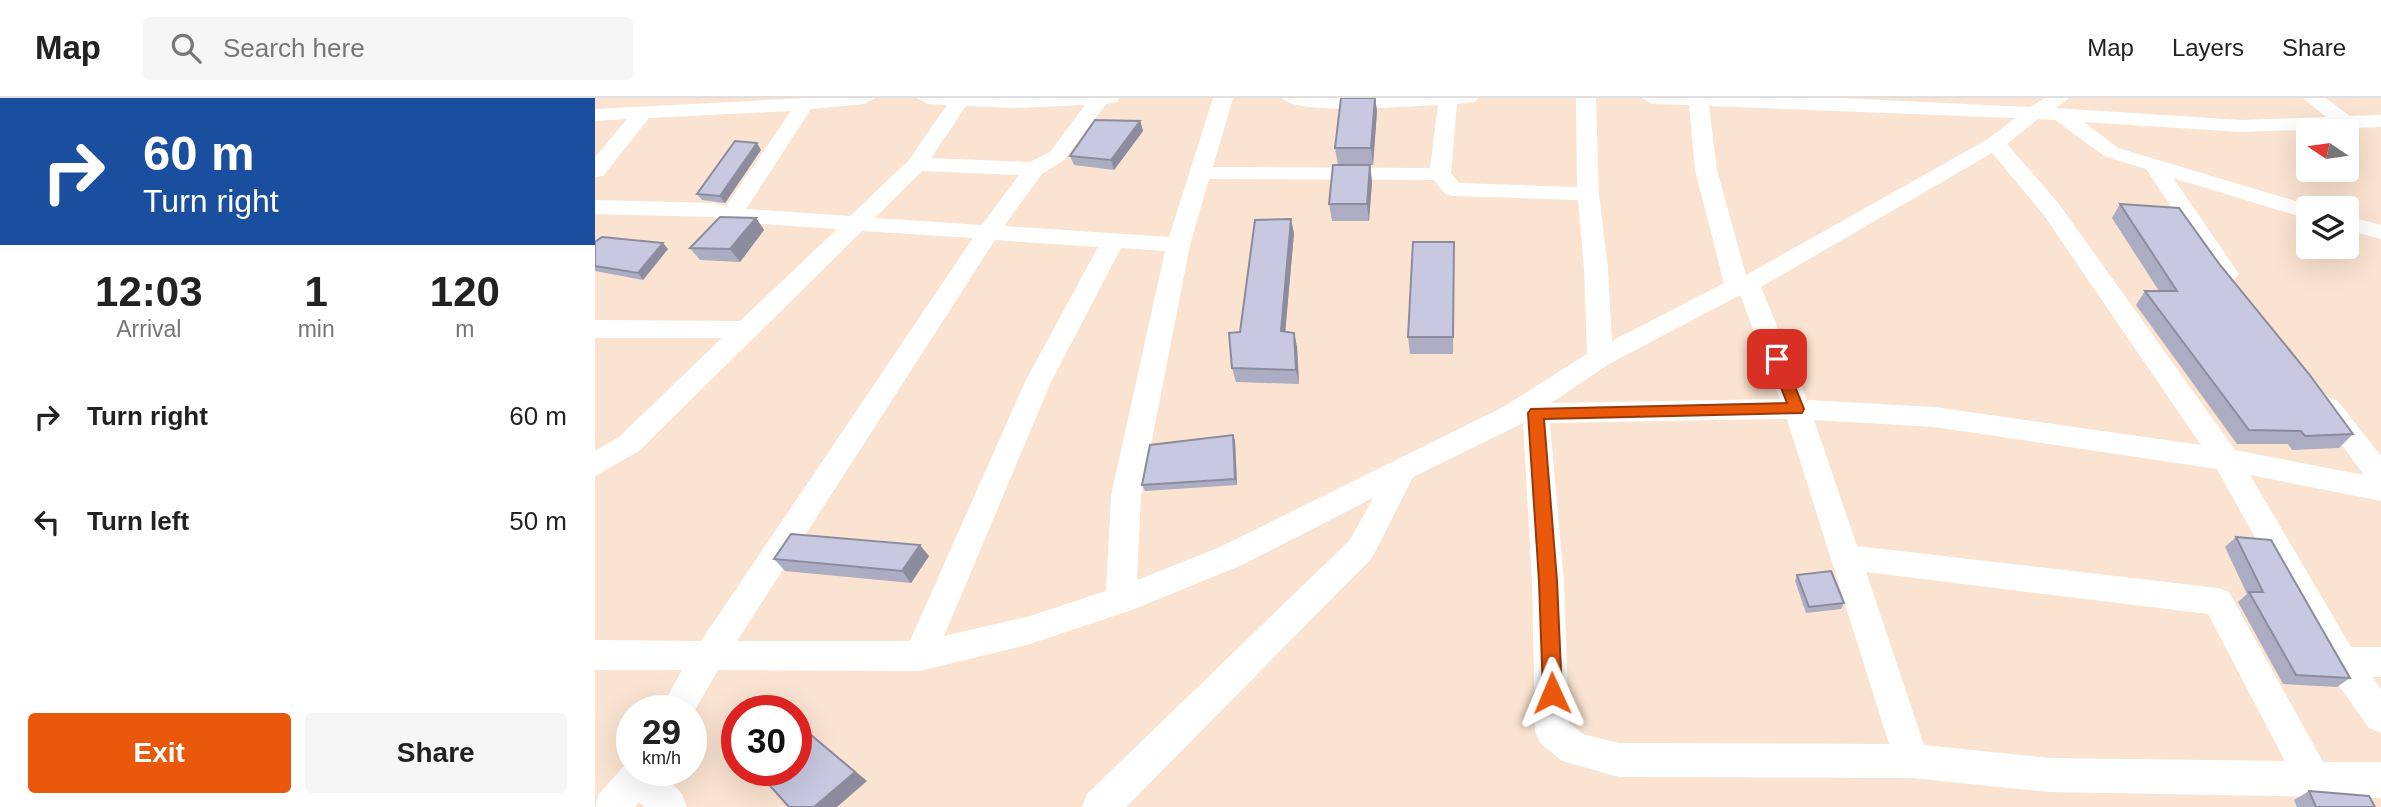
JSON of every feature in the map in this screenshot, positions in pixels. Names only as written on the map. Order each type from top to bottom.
[{"type":"street","points":[[595,115],[805,104],[866,98]]},
{"type":"street","points":[[927,98],[1103,99]]},
{"type":"street","points":[[1121,600],[1126,496],[1178,245],[1223,98]]},
{"type":"street","points":[[1586,98],[1588,194],[1596,269],[1600,358]]},
{"type":"street","points":[[1652,98],[2052,108],[2241,126],[2296,124]]},
{"type":"street","points":[[2313,98],[2342,119]]},
{"type":"street","points":[[686,695],[987,234],[1034,169],[1057,156],[1103,99]]},
{"type":"street","points":[[1303,100],[1458,99],[1440,174]]},
{"type":"street","points":[[1699,99],[1700,136],[1709,180],[1742,285],[1797,409],[1912,761]]},
{"type":"street","points":[[595,465],[629,444],[917,164],[960,100]]},
{"type":"street","points":[[731,215],[805,104]]},
{"type":"street","points":[[595,656],[920,656],[1030,630],[1121,600],[1231,556],[1404,467],[1525,413],[1600,358],[1742,285],[1995,143],[2052,108]]},
{"type":"street","points":[[2052,108],[2111,152],[2296,208]]},
{"type":"street","points":[[595,171],[642,114]]},
{"type":"street","points":[[2359,122],[2381,121]]},
{"type":"street","points":[[1995,143],[2052,209],[2226,459],[2342,662],[2381,717]]},
{"type":"street","points":[[917,164],[1034,169]]},
{"type":"street","points":[[2153,164],[2243,295]]},
{"type":"street","points":[[1199,173],[1440,174],[1453,188],[1588,194]]},
{"type":"street","points":[[595,207],[714,211],[731,215],[987,234],[1178,245]]},
{"type":"street","points":[[2359,226],[2381,232]]},
{"type":"street","points":[[920,656],[971,530],[1039,381],[1101,268],[1112,241]]},
{"type":"street","points":[[595,328],[746,330]]},
{"type":"street","points":[[2316,392],[2381,477]]},
{"type":"street","points":[[1525,413],[1797,409],[1934,417],[2226,459],[2381,490]]},
{"type":"street","points":[[1525,413],[1548,581],[1552,731],[1574,749],[1619,760],[1912,761],[2050,775],[2381,780]]},
{"type":"street","points":[[595,443],[629,444]]},
{"type":"street","points":[[1100,807],[1361,549],[1404,467]]},
{"type":"street","points":[[1845,557],[2218,602],[2313,779]]},
{"type":"street","points":[[2342,662],[2381,662]]},
{"type":"street","points":[[612,807],[629,786]]},
{"type":"street","points":[[651,786],[669,807]]},
{"type":"building","points":[[1341,98],[1375,98],[1371,148],[1335,148]]},
{"type":"building","points":[[1095,120],[1140,121],[1111,160],[1070,156]]},
{"type":"building","points":[[735,141],[757,143],[720,196],[697,194]]},
{"type":"building","points":[[1333,165],[1370,165],[1367,204],[1329,204]]},
{"type":"building","points":[[2120,204],[2179,208],[2220,265],[2309,374],[2353,434],[2305,436],[2301,431],[2249,430],[2145,291],[2177,291]]},
{"type":"building","points":[[720,217],[756,218],[730,249],[690,248]]},
{"type":"building","points":[[1291,219],[1281,331],[1294,333],[1296,370],[1232,368],[1229,333],[1240,332],[1255,220]]},
{"type":"building","points":[[602,237],[663,243],[638,273],[595,266],[595,242]]},
{"type":"building","points":[[1413,242],[1454,242],[1453,337],[1408,337]]},
{"type":"building","points":[[1233,435],[1235,479],[1142,485],[1150,445]]},
{"type":"building","points":[[791,534],[920,545],[902,571],[774,559]]},
{"type":"building","points":[[2236,537],[2271,540],[2350,678],[2296,675],[2249,592],[2263,592]]},
{"type":"building","points":[[1831,571],[1844,603],[1809,607],[1797,575]]},
{"type":"building","points":[[812,736],[855,772],[814,807],[789,807],[770,786],[812,786]]},
{"type":"building","points":[[2309,791],[2369,796],[2375,807],[2316,807]]},
{"type":"route","points":[[1552,693],[1548,581],[1536,413],[1797,409],[1777,359]]}]
